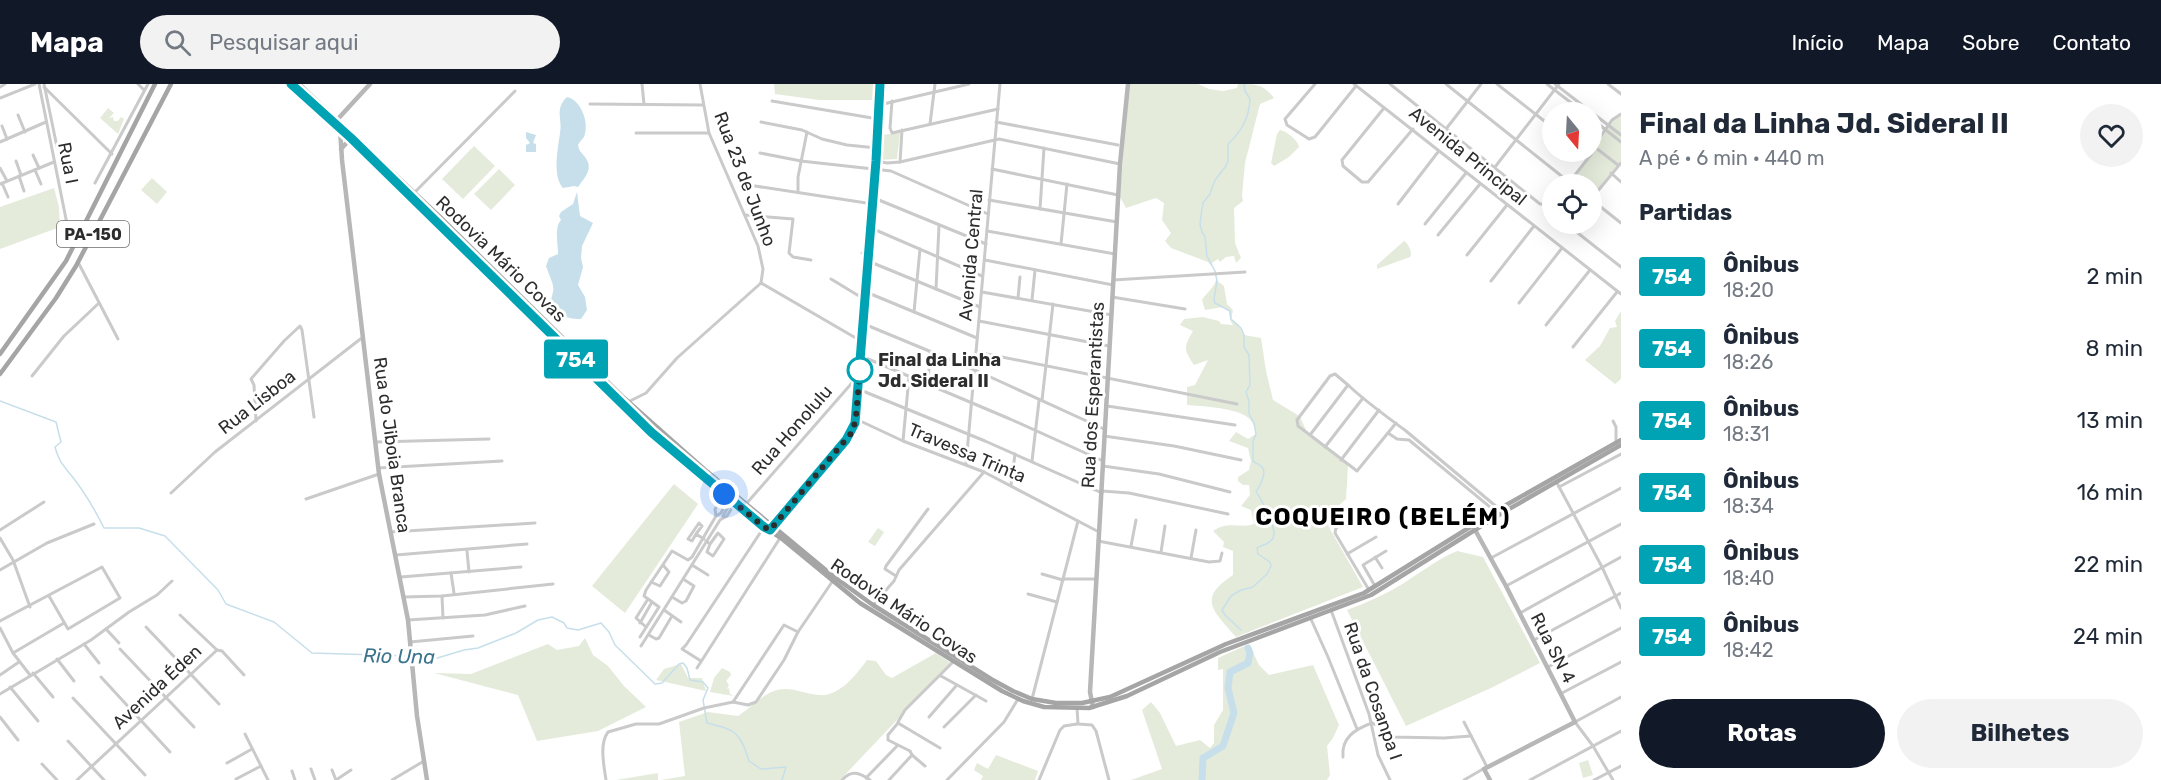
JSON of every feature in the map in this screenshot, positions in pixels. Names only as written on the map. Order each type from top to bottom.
[{"type":"main road","name":"PA-150","points":[[0,354],[66,261],[155,84]]},
{"type":"main road","name":"PA-150","points":[[0,374],[56,298],[77,264],[171,84]]},
{"type":"main road","name":"Rodovia Mário Covas","points":[[290,84],[303,92],[342,126],[621,399]]},
{"type":"main road","name":"Rodovia Mário Covas","points":[[300,84],[303,92]]},
{"type":"main road","points":[[336,122],[370,84]]},
{"type":"main road","points":[[769,528],[846,440],[853,431],[856,420],[880,84]]},
{"type":"main road","name":"Rua dos Esperantistas","points":[[1092,705],[1090,687],[1105,406],[1120,164],[1128,84]]},
{"type":"main road","name":"Rua do Jiboia Branca","points":[[342,126],[341,149],[378,468],[408,620],[417,716],[427,780]]},
{"type":"main road","points":[[341,149],[352,136]]},
{"type":"main road","name":"Rodovia Mário Covas","points":[[352,136],[414,193],[626,404],[651,432],[730,498],[873,606],[939,650],[953,662],[1018,699],[1044,707],[1077,708],[1127,696],[1220,652],[1371,595],[1408,573],[1498,510],[1619,443]]},
{"type":"main road","points":[[73,246],[76,252],[82,255]]},
{"type":"main road","points":[[66,261],[71,260],[77,264]]},
{"type":"main road","name":"Rodovia Mário Covas","points":[[626,404],[746,504],[769,528],[832,582],[889,622],[1013,691],[1032,699],[1092,705],[1123,693],[1226,644],[1369,591],[1619,443]]},
{"type":"main road","name":"Rua SN 4","points":[[1474,527],[1575,722]]},
{"type":"main road","points":[[1490,780],[1486,768],[1575,722]]},
{"type":"street","points":[[0,87],[5,84]]},
{"type":"street","points":[[0,98],[37,84]]},
{"type":"street","name":"Rua I","points":[[37,84],[73,246]]},
{"type":"street","points":[[138,84],[144,90]]},
{"type":"street","points":[[95,183],[148,84]]},
{"type":"street","points":[[642,84],[644,104]]},
{"type":"street","name":"Rua 23 de Junho","points":[[700,84],[709,133],[761,257],[761,283]]},
{"type":"street","points":[[930,124],[935,84]]},
{"type":"street","points":[[879,105],[969,84]]},
{"type":"street","name":"Avenida Central","points":[[966,464],[1000,84]]},
{"type":"street","points":[[1315,84],[1285,119],[1287,125],[1305,138],[1311,139],[1315,137],[1355,85]]},
{"type":"street","points":[[1390,84],[1542,205]]},
{"type":"street","points":[[1397,90],[1401,84]]},
{"type":"street","points":[[1446,84],[1557,174]]},
{"type":"street","points":[[1446,129],[1481,84]]},
{"type":"street","points":[[1497,84],[1542,119]]},
{"type":"street","points":[[1547,84],[1570,102]]},
{"type":"street","points":[[1608,84],[1621,94]]},
{"type":"street","points":[[44,85],[112,154]]},
{"type":"street","points":[[44,85],[57,147]]},
{"type":"street","name":"Avenida Principal","points":[[1355,85],[1619,293]]},
{"type":"street","points":[[1495,167],[1558,85],[1621,135]]},
{"type":"street","points":[[414,193],[515,91]]},
{"type":"street","points":[[772,101],[878,119]]},
{"type":"street","points":[[892,101],[890,131],[892,133],[998,109]]},
{"type":"street","points":[[590,104],[703,105]]},
{"type":"street","points":[[1384,108],[1342,160],[1344,168],[1365,183],[1413,129]]},
{"type":"street","points":[[1602,134],[1614,117],[1621,114]]},
{"type":"street","points":[[18,115],[25,132]]},
{"type":"street","points":[[0,142],[46,122]]},
{"type":"street","points":[[761,122],[807,132],[822,139],[847,145],[877,148]]},
{"type":"street","points":[[996,123],[1118,145]]},
{"type":"street","points":[[2,126],[7,139]]},
{"type":"street","points":[[1602,127],[1621,142]]},
{"type":"street","points":[[900,162],[902,130]]},
{"type":"street","points":[[798,192],[807,132]]},
{"type":"street","points":[[636,133],[709,133]]},
{"type":"street","points":[[876,161],[900,162],[994,140],[1008,140],[1120,164]]},
{"type":"street","points":[[1040,210],[1044,148]]},
{"type":"street","points":[[1398,204],[1438,152]]},
{"type":"street","points":[[1602,152],[1619,164],[1602,185]]},
{"type":"street","points":[[760,153],[801,161],[891,171],[988,213]]},
{"type":"street","points":[[33,155],[41,184]]},
{"type":"street","points":[[16,161],[24,190]]},
{"type":"street","points":[[3,183],[54,162]]},
{"type":"street","points":[[1575,174],[1585,162]]},
{"type":"street","points":[[891,171],[892,163]]},
{"type":"street","points":[[0,168],[8,197]]},
{"type":"street","points":[[992,169],[1118,195]]},
{"type":"street","points":[[1425,224],[1466,173]]},
{"type":"street","points":[[1611,173],[1621,182]]},
{"type":"street","points":[[1061,244],[1067,184]]},
{"type":"street","points":[[1438,235],[1480,184]]},
{"type":"street","points":[[755,186],[873,201],[986,244]]},
{"type":"street","points":[[989,200],[1117,222]]},
{"type":"street","points":[[1467,255],[1507,205]]},
{"type":"street","points":[[1602,207],[1621,223]]},
{"type":"street","points":[[745,215],[794,221],[789,253],[793,257],[811,260]]},
{"type":"street","points":[[936,289],[939,226]]},
{"type":"street","points":[[1491,281],[1534,226]]},
{"type":"street","points":[[871,228],[983,276]]},
{"type":"street","points":[[987,231],[1115,254]]},
{"type":"street","points":[[1579,234],[1621,267]]},
{"type":"street","points":[[1519,303],[1562,248]]},
{"type":"street","points":[[914,312],[920,249]]},
{"type":"street","points":[[862,254],[869,254]]},
{"type":"street","points":[[985,260],[1113,283],[1245,272]]},
{"type":"street","points":[[868,261],[980,308]]},
{"type":"street","points":[[77,264],[118,339]]},
{"type":"street","points":[[1032,300],[1035,270]]},
{"type":"street","points":[[1546,325],[1590,270]]},
{"type":"street","points":[[1018,298],[1020,277]]},
{"type":"street","points":[[831,279],[866,300]]},
{"type":"street","points":[[626,404],[646,393],[677,358],[761,283],[862,342]]},
{"type":"street","points":[[866,292],[977,339]]},
{"type":"street","points":[[982,292],[1112,315]]},
{"type":"street","points":[[1573,347],[1619,293]]},
{"type":"street","points":[[1112,297],[1185,309]]},
{"type":"street","points":[[32,376],[64,336],[99,303]]},
{"type":"street","points":[[1032,461],[1047,366],[1053,304]]},
{"type":"street","points":[[979,321],[1109,346]]},
{"type":"street","points":[[864,324],[975,370],[1104,429]]},
{"type":"street","points":[[256,421],[254,385],[251,379],[300,326],[303,330],[314,417]]},
{"type":"street","name":"Rua Lisboa","points":[[171,493],[197,467],[364,336]]},
{"type":"street","points":[[977,352],[1237,404]]},
{"type":"street","points":[[928,383],[930,353]]},
{"type":"street","points":[[861,356],[928,383],[1103,464],[1159,474],[1230,492]]},
{"type":"street","points":[[1396,423],[1355,471],[1298,426],[1297,420],[1330,376],[1335,374],[1396,423],[1408,437],[1498,510]]},
{"type":"street","name":"Rua Honolulu","points":[[746,504],[859,375]]},
{"type":"street","points":[[903,441],[909,377]]},
{"type":"street","points":[[1310,435],[1348,385]]},
{"type":"street","points":[[858,389],[970,434],[1102,492],[1129,493],[1228,514]]},
{"type":"street","points":[[1325,447],[1363,398]]},
{"type":"street","points":[[1105,406],[1235,425]]},
{"type":"street","points":[[1341,460],[1379,410]]},
{"type":"street","name":"Travessa Trinta","points":[[856,420],[984,472],[1099,531]]},
{"type":"street","points":[[1613,421],[1619,443]]},
{"type":"street","points":[[1616,432],[1621,428]]},
{"type":"street","points":[[1388,433],[1397,439],[1408,437]]},
{"type":"street","points":[[1104,436],[1164,444],[1241,460]]},
{"type":"street","points":[[376,442],[489,439]]},
{"type":"street","points":[[1011,486],[1014,454]]},
{"type":"street","points":[[1559,487],[1621,454]]},
{"type":"street","points":[[378,468],[502,461]]},
{"type":"street","points":[[873,606],[984,472]]},
{"type":"street","points":[[306,499],[379,474]]},
{"type":"street","points":[[1556,481],[1621,608]]},
{"type":"street","points":[[1491,558],[1621,488]]},
{"type":"street","points":[[640,637],[658,607],[644,594],[651,582],[672,551],[690,560],[707,541],[718,533],[724,539],[713,556],[707,552],[707,541],[716,516],[715,509],[730,498]]},
{"type":"street","points":[[641,646],[723,517],[730,498]]},
{"type":"street","points":[[0,530],[44,502]]},
{"type":"street","points":[[896,576],[885,568],[886,564],[928,509]]},
{"type":"street","points":[[1358,515],[1335,530],[1369,591]]},
{"type":"street","points":[[1131,546],[1136,520]]},
{"type":"street","points":[[1032,699],[1078,521]]},
{"type":"street","points":[[699,522],[702,526],[696,534],[692,541],[688,539],[699,522]]},
{"type":"street","points":[[389,532],[535,523]]},
{"type":"street","points":[[0,570],[47,543],[94,524]]},
{"type":"street","points":[[1506,586],[1621,524]]},
{"type":"street","points":[[1161,552],[1165,526]]},
{"type":"street","points":[[701,661],[682,649],[769,528]]},
{"type":"street","points":[[1191,558],[1196,530]]},
{"type":"street","points":[[696,534],[707,541]]},
{"type":"street","points":[[1347,554],[1376,537]]},
{"type":"street","points":[[0,538],[14,560],[30,606]]},
{"type":"street","points":[[697,668],[781,538]]},
{"type":"street","points":[[1098,541],[1217,562],[1221,559],[1221,553]]},
{"type":"street","points":[[396,555],[527,544]]},
{"type":"street","points":[[467,550],[469,572]]},
{"type":"street","points":[[1375,587],[1363,567],[1386,551]]},
{"type":"street","points":[[1375,557],[1382,568]]},
{"type":"street","points":[[1520,613],[1621,557]]},
{"type":"street","points":[[651,582],[660,586],[665,579],[669,570],[663,565]]},
{"type":"street","points":[[692,565],[708,575]]},
{"type":"street","points":[[0,621],[102,567],[120,598],[68,629],[49,596]]},
{"type":"street","points":[[401,577],[521,567]]},
{"type":"street","points":[[452,573],[454,593]]},
{"type":"street","points":[[1042,574],[1063,579],[1095,579]]},
{"type":"street","points":[[672,597],[682,603],[686,601],[694,586],[683,579]]},
{"type":"street","points":[[0,694],[84,644],[157,595],[172,581]]},
{"type":"street","points":[[606,780],[603,752],[608,732],[636,724],[659,724],[702,709],[733,702],[750,705],[758,700],[784,660],[798,632],[832,582]]},
{"type":"street","points":[[404,597],[442,596],[553,584]]},
{"type":"street","points":[[1534,640],[1621,593]]},
{"type":"street","points":[[1028,594],[1058,602]]},
{"type":"street","points":[[442,596],[443,618]]},
{"type":"street","points":[[646,627],[636,618],[648,599]]},
{"type":"street","points":[[640,622],[652,602]]},
{"type":"street","points":[[408,620],[484,615],[525,606]]},
{"type":"street","points":[[664,610],[681,622]]},
{"type":"street","name":"Rua da Cosanpa I","points":[[1331,610],[1372,723],[1376,748],[1390,780]]},
{"type":"street","points":[[180,615],[217,650],[222,651],[244,675]]},
{"type":"street","points":[[649,635],[656,639],[659,638],[672,616]]},
{"type":"street","points":[[1310,617],[1357,729]]},
{"type":"street","points":[[13,652],[64,622]]},
{"type":"street","points":[[733,702],[784,625],[798,632]]},
{"type":"street","points":[[146,627],[219,704]]},
{"type":"street","points":[[0,628],[19,662],[53,698]]},
{"type":"street","points":[[106,628],[119,643]]},
{"type":"street","points":[[1548,667],[1621,628]]},
{"type":"street","points":[[410,642],[472,636]]},
{"type":"street","points":[[84,644],[99,663]]},
{"type":"street","points":[[120,649],[195,727]]},
{"type":"street","name":"Avenida Éden","points":[[77,780],[217,650]]},
{"type":"street","points":[[57,659],[75,681]]},
{"type":"street","points":[[0,675],[19,662]]},
{"type":"street","points":[[925,765],[910,751],[890,742],[887,736],[905,710],[953,662]]},
{"type":"street","points":[[1561,694],[1621,662]]},
{"type":"street","points":[[941,676],[986,701]]},
{"type":"street","points":[[100,677],[170,752]]},
{"type":"street","points":[[929,717],[956,686]]},
{"type":"street","points":[[10,687],[38,721]]},
{"type":"street","points":[[944,727],[976,695]]},
{"type":"street","points":[[1575,722],[1621,697]]},
{"type":"street","points":[[73,698],[145,775]]},
{"type":"street","points":[[947,780],[999,727],[1018,699]]},
{"type":"street","points":[[1077,708],[1078,724]]},
{"type":"street","points":[[0,717],[18,740]]},
{"type":"street","points":[[1464,722],[1486,768],[1464,780]]},
{"type":"street","name":"Rua SN 4","points":[[1575,722],[1593,746],[1613,780]]},
{"type":"street","points":[[898,723],[940,748]]},
{"type":"street","points":[[1343,757],[1342,749],[1345,740],[1357,729],[1372,723],[1392,737],[1471,736]]},
{"type":"street","points":[[1039,780],[1060,730],[1064,726],[1089,724],[1094,727],[1109,780]]},
{"type":"street","points":[[1530,780],[1621,731]]},
{"type":"street","points":[[245,734],[268,780]]},
{"type":"street","points":[[68,741],[104,780]]},
{"type":"street","points":[[842,780],[851,772],[868,779],[897,746]]},
{"type":"street","points":[[227,763],[252,749]]},
{"type":"street","points":[[889,780],[912,755]]},
{"type":"street","points":[[392,780],[424,761]]},
{"type":"street","points":[[42,764],[57,780]]},
{"type":"street","points":[[236,779],[261,766]]},
{"type":"street","points":[[1594,780],[1621,766]]},
{"type":"street","points":[[311,769],[315,780]]},
{"type":"street","points":[[332,770],[336,780],[351,770]]},
{"type":"street","points":[[292,771],[295,780]]},
{"type":"green space","points":[[774,84],[876,84],[874,100],[819,100],[775,94]]},
{"type":"green space","points":[[1128,84],[1198,84],[1209,89],[1223,91],[1237,88],[1238,84],[1250,84],[1263,87],[1274,98],[1260,104],[1245,163],[1243,201],[1234,208],[1235,243],[1241,258],[1236,263],[1234,256],[1226,257],[1220,262],[1218,259],[1212,263],[1212,267],[1208,262],[1171,248],[1165,241],[1171,233],[1162,220],[1164,203],[1156,198],[1126,208],[1120,197]]},
{"type":"green space","points":[[108,108],[114,113],[109,118],[113,117],[114,121],[118,121],[121,117],[124,119],[118,134],[100,118]]},
{"type":"green space","points":[[1621,114],[1621,163],[1602,186],[1602,174],[1576,174],[1585,162],[1602,162],[1602,134]]},
{"type":"green space","points":[[1280,130],[1291,136],[1299,147],[1289,157],[1274,166],[1271,163],[1277,134]]},
{"type":"green space","points":[[900,133],[897,159],[879,160],[880,135]]},
{"type":"green space","points":[[474,146],[495,166],[463,199],[442,179]]},
{"type":"green space","points":[[499,169],[515,185],[491,210],[474,194]]},
{"type":"green space","points":[[152,178],[167,192],[157,204],[141,190]]},
{"type":"green space","points":[[54,188],[59,207],[60,227],[0,249],[0,207]]},
{"type":"green space","points":[[1404,241],[1410,248],[1410,257],[1377,269],[1377,265]]},
{"type":"green space","points":[[1216,280],[1224,286],[1227,304],[1233,310],[1231,319],[1238,324],[1244,335],[1261,338],[1273,400],[1300,417],[1307,432],[1348,465],[1346,499],[1327,516],[1330,529],[1363,587],[1236,637],[1212,605],[1215,591],[1233,575],[1233,551],[1223,547],[1224,542],[1213,531],[1224,526],[1254,524],[1251,510],[1241,506],[1250,495],[1249,485],[1243,485],[1238,481],[1238,477],[1249,470],[1251,461],[1248,448],[1229,441],[1236,432],[1248,439],[1256,434],[1256,431],[1253,423],[1244,415],[1216,408],[1187,405],[1187,387],[1195,385],[1208,360],[1194,365],[1186,349],[1193,331],[1180,325],[1184,319],[1203,317],[1219,321],[1221,324],[1233,325],[1230,320],[1229,311],[1223,307],[1205,310],[1202,300],[1214,286]]},
{"type":"green space","points":[[1621,311],[1621,379],[1615,384],[1585,360],[1600,346],[1610,328],[1617,327],[1615,321]]},
{"type":"green space","points":[[674,484],[698,504],[625,613],[592,586]]},
{"type":"green space","points":[[878,528],[884,532],[875,546],[868,542]]},
{"type":"green space","points":[[1457,551],[1483,557],[1540,663],[1406,726],[1347,610],[1390,591]]},
{"type":"green space","points":[[585,638],[593,655],[608,666],[624,686],[646,707],[598,731],[537,741],[518,695],[434,673],[471,674],[548,644],[557,650],[579,646]]},
{"type":"green space","points":[[1249,644],[1259,665],[1269,675],[1313,665],[1339,725],[1327,746],[1330,775],[1327,780],[1131,780],[1162,769],[1142,710],[1151,702],[1160,713],[1176,746],[1200,740],[1210,748],[1214,743],[1214,725],[1223,710],[1223,669],[1218,670],[1218,658]]},
{"type":"green space","points":[[936,653],[951,663],[840,780],[661,780],[685,776],[679,722],[708,712],[738,716],[762,697],[782,689],[826,695],[846,684],[867,660],[876,661],[886,675],[892,678]]},
{"type":"green space","points":[[681,664],[688,678],[702,678],[706,691],[656,680],[664,669]]},
{"type":"green space","points":[[722,668],[730,672],[731,675],[726,681],[729,685],[727,689],[729,688],[730,694],[734,696],[710,692],[714,678]]},
{"type":"green space","points":[[996,755],[1038,771],[1035,780],[981,780],[983,776],[974,770],[977,763],[988,769]]},
{"type":"green space","points":[[1588,760],[1593,775],[1583,778],[1579,763]]},
{"type":"green space","points":[[658,773],[658,780],[616,780]]},
{"type":"water","points":[[567,97],[580,107],[585,119],[586,131],[578,145],[588,161],[589,169],[578,187],[563,188],[558,176],[557,162],[561,128],[560,110]]},
{"type":"water","points":[[526,132],[536,135],[533,143],[536,144],[536,152],[526,152],[526,145],[530,143],[526,138]]},
{"type":"water","points":[[577,192],[580,216],[593,223],[582,246],[583,267],[578,285],[585,297],[587,310],[581,319],[572,319],[549,307],[553,286],[546,266],[549,258],[558,254],[557,231],[561,220],[559,216],[573,204]]},
{"type":"waterway","points":[[1241,630],[1222,610],[1231,596],[1253,587],[1267,574],[1271,566],[1270,562],[1258,554],[1257,548],[1273,538],[1274,530],[1265,515],[1266,509],[1256,491],[1264,472],[1261,466],[1253,461],[1253,441],[1256,434],[1249,414],[1246,392],[1250,385],[1249,355],[1244,347],[1244,335],[1241,328],[1231,319],[1230,311],[1215,303],[1217,281],[1215,271],[1207,256],[1205,237],[1200,224],[1203,203],[1228,161],[1228,144],[1241,129],[1246,118],[1250,99],[1244,84]]},
{"type":"waterway","name":"Rio Una","points":[[0,401],[56,422],[61,442],[55,447],[59,459],[85,494],[104,528],[139,528],[165,536],[218,590],[226,604],[274,622],[312,653],[409,656]]},
{"type":"waterway","name":"Rio Una","points":[[414,656],[434,659],[478,648],[516,633],[538,620],[552,617],[564,623],[567,628],[578,630],[601,623],[609,632],[615,645],[655,684],[662,683],[679,664],[683,663],[690,680],[703,682],[708,688],[703,700],[707,723],[731,730],[736,734],[743,744],[749,761],[761,769],[786,767],[782,780]]},
{"type":"waterway","points":[[1202,780],[1203,758],[1223,746],[1234,713],[1228,688],[1230,672],[1248,663],[1250,653],[1248,648]]},
{"type":"bus line","name":"754","points":[[291,84],[438,222],[651,432],[770,530],[846,440],[853,431],[855,423],[880,84]]},
{"type":"place","name":"Final da Linha Jd. Sideral II","points":[[860,370]]},
{"type":"district","name":"COQUEIRO (BELÉM)","points":[[1383,517]]},
{"type":"route","points":[[724,494],[770,530],[853,431],[860,370]]}]
